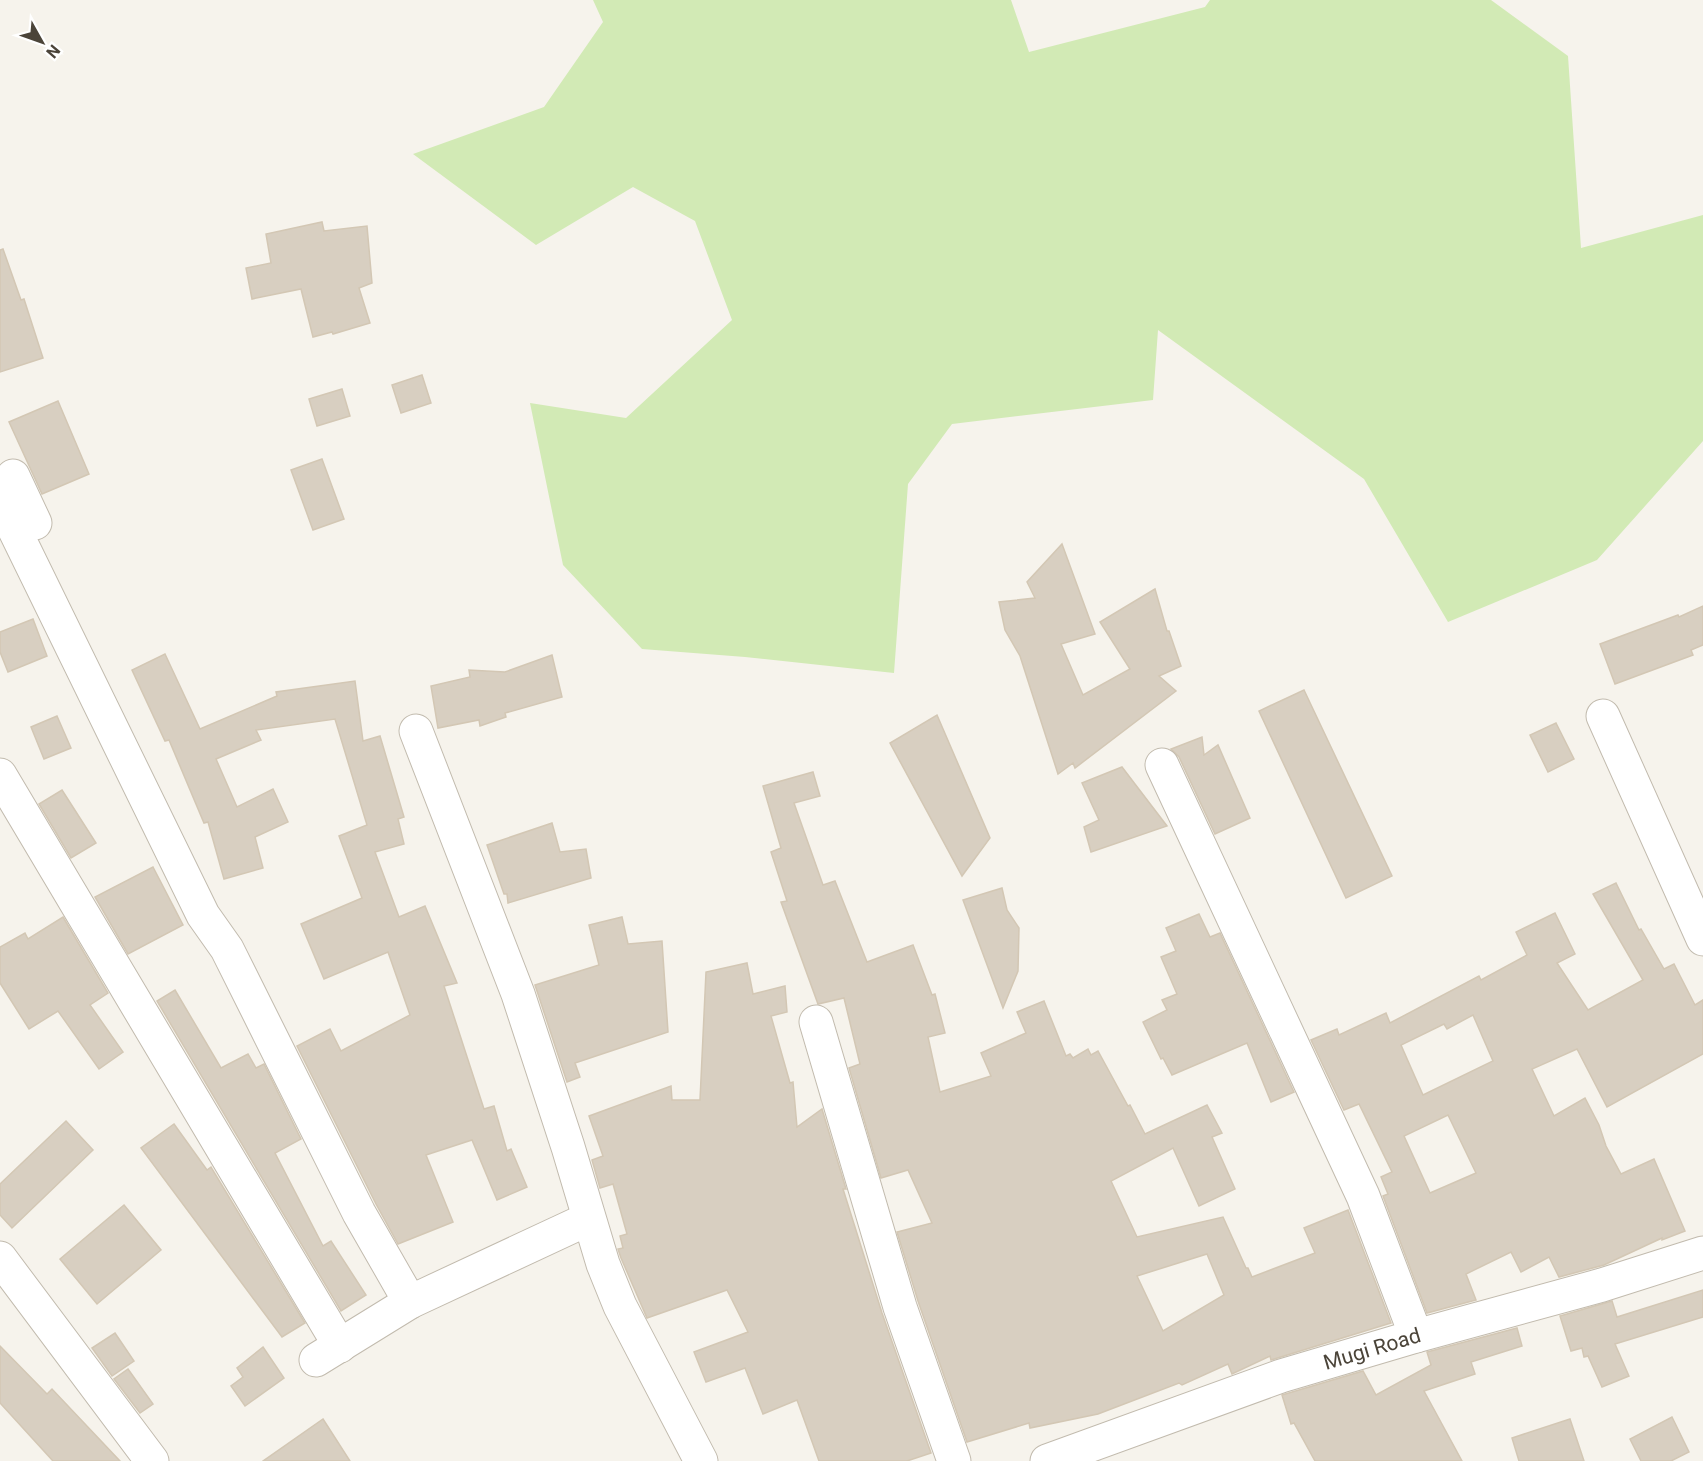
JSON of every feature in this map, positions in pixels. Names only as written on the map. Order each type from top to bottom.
[{"type":"street","points":[[6,488],[203,915],[227,949],[360,1212],[410,1302]]},
{"type":"street","points":[[1603,716],[1703,939]]},
{"type":"street","points":[[416,730],[518,994],[603,1264],[620,1306],[701,1461]]},
{"type":"street","points":[[1162,765],[1363,1196],[1416,1336]]},
{"type":"street","points":[[0,776],[328,1353],[410,1302],[588,1219]]},
{"type":"street","points":[[816,1022],[900,1307],[954,1461]]},
{"type":"street","name":"Mugi Road","points":[[1047,1461],[1281,1376],[1602,1285],[1703,1253]]},
{"type":"street","points":[[0,1258],[152,1461]]},
{"type":"green space","points":[[593,0],[1011,0],[1029,52],[1205,7],[1210,0],[1491,0],[1568,56],[1581,248],[1703,215],[1703,441],[1597,560],[1448,622],[1364,479],[1158,330],[1153,400],[952,424],[908,484],[894,673],[745,657],[642,649],[563,565],[530,403],[626,418],[732,320],[695,221],[633,187],[536,245],[413,154],[544,107],[603,22]]},
{"type":"building","points":[[322,222],[324,231],[367,226],[372,283],[359,288],[370,323],[333,334],[332,332],[313,337],[301,289],[252,299],[246,268],[271,263],[266,234]]},
{"type":"building","points":[[3,249],[21,300],[24,299],[43,358],[0,372],[0,250]]},
{"type":"building","points":[[422,375],[431,403],[401,413],[392,385]]},
{"type":"building","points":[[342,389],[350,416],[317,426],[309,399]]},
{"type":"building","points":[[58,401],[89,474],[42,494],[9,422]]},
{"type":"building","points":[[322,459],[344,519],[313,530],[291,470]]},
{"type":"building","points":[[1062,544],[1095,634],[1061,644],[1083,695],[1130,669],[1100,622],[1155,589],[1167,631],[1169,631],[1181,666],[1159,676],[1176,691],[1075,768],[1073,763],[1058,774],[1020,656],[1005,630],[999,602],[1035,598],[1027,582]]},
{"type":"building","points":[[1703,606],[1703,645],[1691,650],[1693,655],[1615,684],[1600,644],[1678,615],[1679,617]]},
{"type":"building","points":[[33,619],[47,656],[8,672],[0,652],[0,632]]},
{"type":"building","points":[[165,654],[200,729],[277,696],[276,692],[355,681],[363,741],[380,736],[404,817],[398,819],[404,844],[375,852],[399,917],[425,906],[457,983],[444,986],[484,1109],[494,1106],[507,1151],[511,1149],[527,1187],[497,1200],[472,1140],[426,1155],[453,1222],[398,1244],[297,1046],[330,1029],[341,1051],[410,1015],[388,952],[324,979],[301,924],[362,898],[339,836],[367,825],[335,719],[256,730],[261,740],[216,759],[237,807],[273,789],[288,822],[255,837],[263,868],[224,879],[208,822],[204,823],[169,740],[165,741],[132,670]]},
{"type":"building","points":[[552,655],[562,697],[505,713],[506,717],[480,726],[479,720],[438,728],[431,686],[470,677],[469,670],[505,672]]},
{"type":"building","points":[[1304,690],[1392,876],[1346,898],[1259,711]]},
{"type":"building","points":[[937,715],[990,838],[962,876],[890,743]]},
{"type":"building","points":[[57,716],[71,748],[44,759],[31,727]]},
{"type":"building","points":[[1556,723],[1574,759],[1548,772],[1530,735]]},
{"type":"building","points":[[1202,737],[1204,755],[1218,745],[1250,818],[1215,834],[1179,757],[1171,749]]},
{"type":"building","points":[[1122,767],[1167,826],[1091,852],[1084,827],[1099,820],[1082,783]]},
{"type":"building","points":[[813,772],[820,796],[794,803],[823,885],[835,881],[867,962],[913,945],[932,995],[935,994],[945,1033],[928,1037],[940,1092],[991,1076],[981,1053],[1026,1033],[1017,1012],[1044,1001],[1066,1056],[1070,1054],[1073,1058],[1088,1049],[1091,1055],[1098,1051],[1145,1134],[1207,1105],[1222,1133],[1212,1137],[1235,1189],[1199,1206],[1173,1148],[1111,1181],[1137,1237],[1223,1217],[1252,1277],[1315,1253],[1304,1228],[1348,1210],[1391,1323],[1271,1360],[1270,1356],[1232,1374],[1228,1364],[1182,1385],[1179,1383],[1098,1414],[1030,1428],[1029,1423],[967,1442],[918,1301],[897,1232],[932,1223],[908,1170],[881,1178],[849,1068],[860,1064],[844,998],[818,1004],[781,902],[787,901],[771,852],[781,848],[763,786]],"holes":[[[1207,1254],[1224,1295],[1163,1331],[1137,1276]]]},
{"type":"building","points":[[62,790],[96,843],[71,858],[39,804]]},
{"type":"building","points":[[552,823],[560,852],[586,849],[591,878],[508,903],[507,894],[504,894],[487,845]]},
{"type":"building","points":[[153,867],[183,925],[128,954],[95,897]]},
{"type":"building","points":[[1616,883],[1639,930],[1641,929],[1664,969],[1674,964],[1695,1005],[1703,1000],[1703,1054],[1607,1107],[1577,1049],[1532,1069],[1554,1116],[1585,1098],[1621,1174],[1654,1159],[1685,1231],[1662,1240],[1662,1238],[1604,1265],[1559,1277],[1549,1257],[1521,1272],[1511,1252],[1466,1274],[1476,1300],[1427,1313],[1383,1196],[1388,1194],[1381,1177],[1392,1172],[1359,1104],[1344,1110],[1311,1040],[1337,1029],[1339,1035],[1386,1013],[1390,1023],[1479,976],[1481,980],[1527,955],[1516,932],[1555,913],[1575,954],[1557,963],[1588,1010],[1643,980],[1593,894]],"holes":[[[1473,1015],[1493,1061],[1423,1095],[1401,1045],[1444,1024],[1447,1029]],[[1448,1115],[1476,1173],[1430,1193],[1404,1136]]]},
{"type":"building","points":[[1002,888],[1007,910],[1019,928],[1018,971],[1003,1008],[963,900]]},
{"type":"building","points":[[1199,914],[1210,937],[1220,933],[1294,1092],[1271,1102],[1247,1043],[1172,1075],[1163,1058],[1161,1059],[1143,1022],[1167,1010],[1162,1000],[1177,994],[1161,957],[1176,951],[1166,928]]},
{"type":"building","points":[[63,917],[108,993],[90,1005],[123,1052],[99,1069],[58,1011],[29,1029],[0,983],[0,947],[25,933],[28,939]]},
{"type":"building","points":[[622,917],[628,944],[662,941],[668,1032],[575,1063],[580,1077],[567,1082],[535,985],[599,965],[589,925]]},
{"type":"building","points":[[747,963],[753,994],[785,986],[787,1012],[771,1016],[790,1083],[793,1082],[797,1127],[822,1109],[846,1189],[843,1189],[882,1313],[931,1453],[907,1461],[819,1461],[797,1400],[763,1414],[745,1368],[706,1382],[694,1352],[748,1332],[727,1290],[647,1318],[621,1258],[618,1249],[623,1248],[620,1236],[627,1234],[613,1184],[600,1188],[592,1160],[603,1156],[589,1116],[671,1086],[672,1100],[700,1100],[706,972]]},
{"type":"building","points":[[175,990],[221,1068],[248,1054],[256,1068],[264,1064],[301,1139],[275,1153],[323,1246],[331,1241],[366,1295],[341,1311],[157,1001]]},
{"type":"building","points":[[66,1121],[93,1150],[12,1228],[0,1215],[0,1184]]},
{"type":"building","points":[[174,1124],[207,1170],[211,1167],[305,1323],[282,1337],[141,1148]]},
{"type":"building","points":[[124,1205],[161,1250],[97,1304],[60,1259]]},
{"type":"building","points":[[1703,1290],[1703,1317],[1615,1344],[1629,1376],[1602,1387],[1588,1356],[1584,1357],[1582,1348],[1571,1351],[1560,1316],[1612,1301],[1617,1317]]},
{"type":"building","points":[[1517,1328],[1522,1346],[1471,1362],[1475,1374],[1424,1391],[1462,1461],[1315,1461],[1294,1423],[1291,1424],[1282,1395],[1363,1371],[1376,1395],[1431,1365],[1427,1352]]},
{"type":"building","points":[[115,1333],[134,1361],[112,1376],[92,1348]]},
{"type":"building","points":[[0,1346],[47,1394],[52,1389],[120,1461],[53,1461],[0,1403]]},
{"type":"building","points":[[263,1347],[284,1378],[245,1406],[231,1386],[243,1377],[237,1368]]},
{"type":"building","points":[[128,1369],[153,1404],[140,1413],[114,1379]]},
{"type":"building","points":[[1672,1417],[1689,1452],[1671,1461],[1641,1461],[1630,1439]]},
{"type":"building","points":[[323,1419],[350,1461],[263,1461]]},
{"type":"building","points":[[1570,1419],[1584,1461],[1519,1461],[1512,1438]]}]
